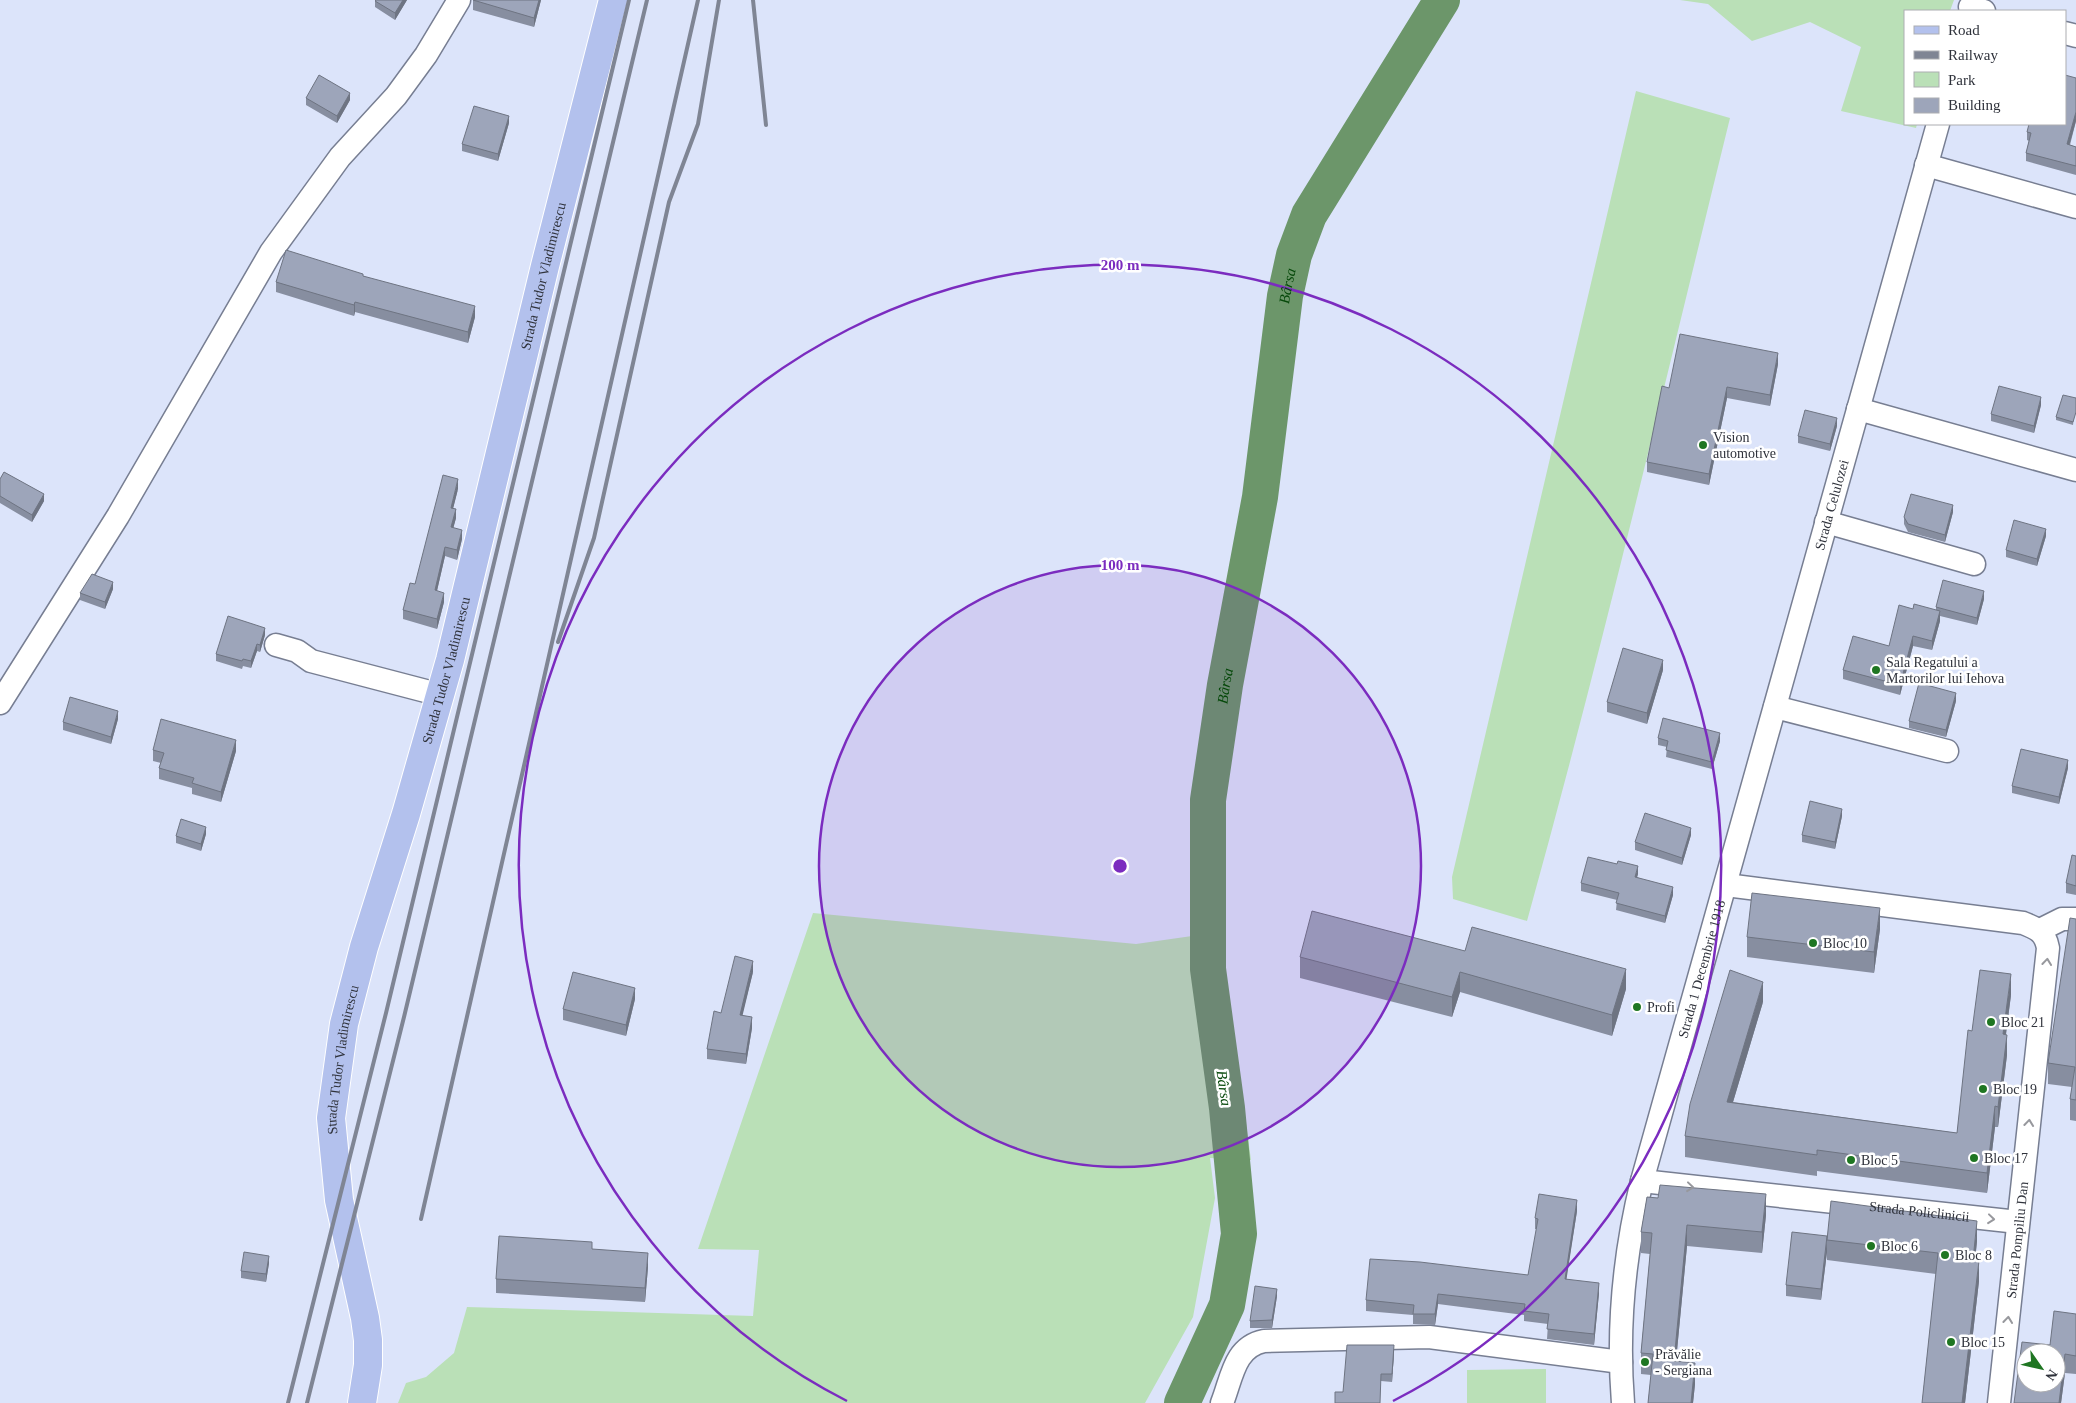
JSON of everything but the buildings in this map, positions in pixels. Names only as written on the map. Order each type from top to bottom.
[{"type":"main road","name":"Strada Tudor Vladimirescu","points":[[362,1403],[368,1365],[368,1340],[360,1291],[348,1246],[334,1164],[331,1118],[344,1024],[364,947],[441,695],[545,266],[613,0]]},
{"type":"street","points":[[0,703],[118,516],[276,244],[340,157],[396,96],[446,24],[458,0]]},
{"type":"street","name":"Strada Celulozei","points":[[1726,885],[1938,125]]},
{"type":"street","points":[[1926,165],[2076,207]]},
{"type":"street","points":[[1858,409],[2076,470]]},
{"type":"street","points":[[1826,522],[1974,564]]},
{"type":"street","points":[[276,645],[297,651],[311,661],[441,695]]},
{"type":"street","points":[[1775,707],[1947,751]]},
{"type":"street","name":"Strada 1 Decembrie 1918","points":[[1623,1403],[1621,1362],[1624,1270],[1642,1181],[1726,885],[2023,923],[2040,930]]},
{"type":"street","points":[[2040,930],[2062,919],[2076,919]]},
{"type":"street","name":"Strada Pompiliu Dan","points":[[1999,1403],[2048,948],[2046,937],[2040,930]]},
{"type":"street","name":"Strada Policlinicii","points":[[1642,1181],[2018,1222]]},
{"type":"street","points":[[1222,1403],[1240,1355],[1251,1344],[1264,1341],[1429,1338],[1621,1362]]},
{"type":"green space","points":[[1680,0],[1954,0],[1950,10],[1904,10],[1904,125],[1917,125],[1916,128],[1841,111],[1861,47],[1810,22],[1752,41],[1708,4]]},
{"type":"green space","points":[[1636,91],[1730,118],[1606,621],[1527,921],[1453,899],[1452,877]]},
{"type":"green space","points":[[813,913],[1136,944],[1220,932],[1251,1160],[1210,1158],[1215,1198],[1193,1317],[1145,1403],[398,1403],[406,1383],[426,1377],[454,1353],[467,1307],[753,1316],[759,1250],[698,1249]]},
{"type":"green space","points":[[1546,1369],[1546,1403],[1467,1403],[1467,1370]]},
{"type":"waterway","name":"Bârsa","points":[[1182,1403],[1227,1305],[1239,1234],[1227,1108],[1208,969],[1208,800],[1225,685],[1260,497],[1285,296],[1294,255],[1309,215],[1442,0]]},
{"type":"railway","points":[[288,1403],[386,1013],[629,0]]},
{"type":"railway","points":[[307,1403],[404,1017],[647,0]]},
{"type":"railway","points":[[421,1219],[698,0]]},
{"type":"railway","points":[[558,642],[594,538],[669,202],[698,124],[719,0]]},
{"type":"railway","points":[[753,0],[766,125]]},
{"type":"place","name":"Vision automotive","points":[[1703,445]]},
{"type":"place","name":"Sala Regatului a Martorilor lui Iehova","points":[[1876,670]]},
{"type":"place","name":"Bloc 10","points":[[1813,943]]},
{"type":"place","name":"Profi","points":[[1637,1007]]},
{"type":"place","name":"Bloc 21","points":[[1991,1022]]},
{"type":"place","name":"Bloc 19","points":[[1983,1089]]},
{"type":"place","name":"Bloc 17","points":[[1974,1158]]},
{"type":"place","name":"Bloc 5","points":[[1851,1160]]},
{"type":"place","name":"Bloc 6","points":[[1871,1246]]},
{"type":"place","name":"Bloc 8","points":[[1945,1255]]},
{"type":"place","name":"Bloc 15","points":[[1951,1342]]},
{"type":"place","name":"Prăvălie - Sergiana","points":[[1645,1362]]}]
